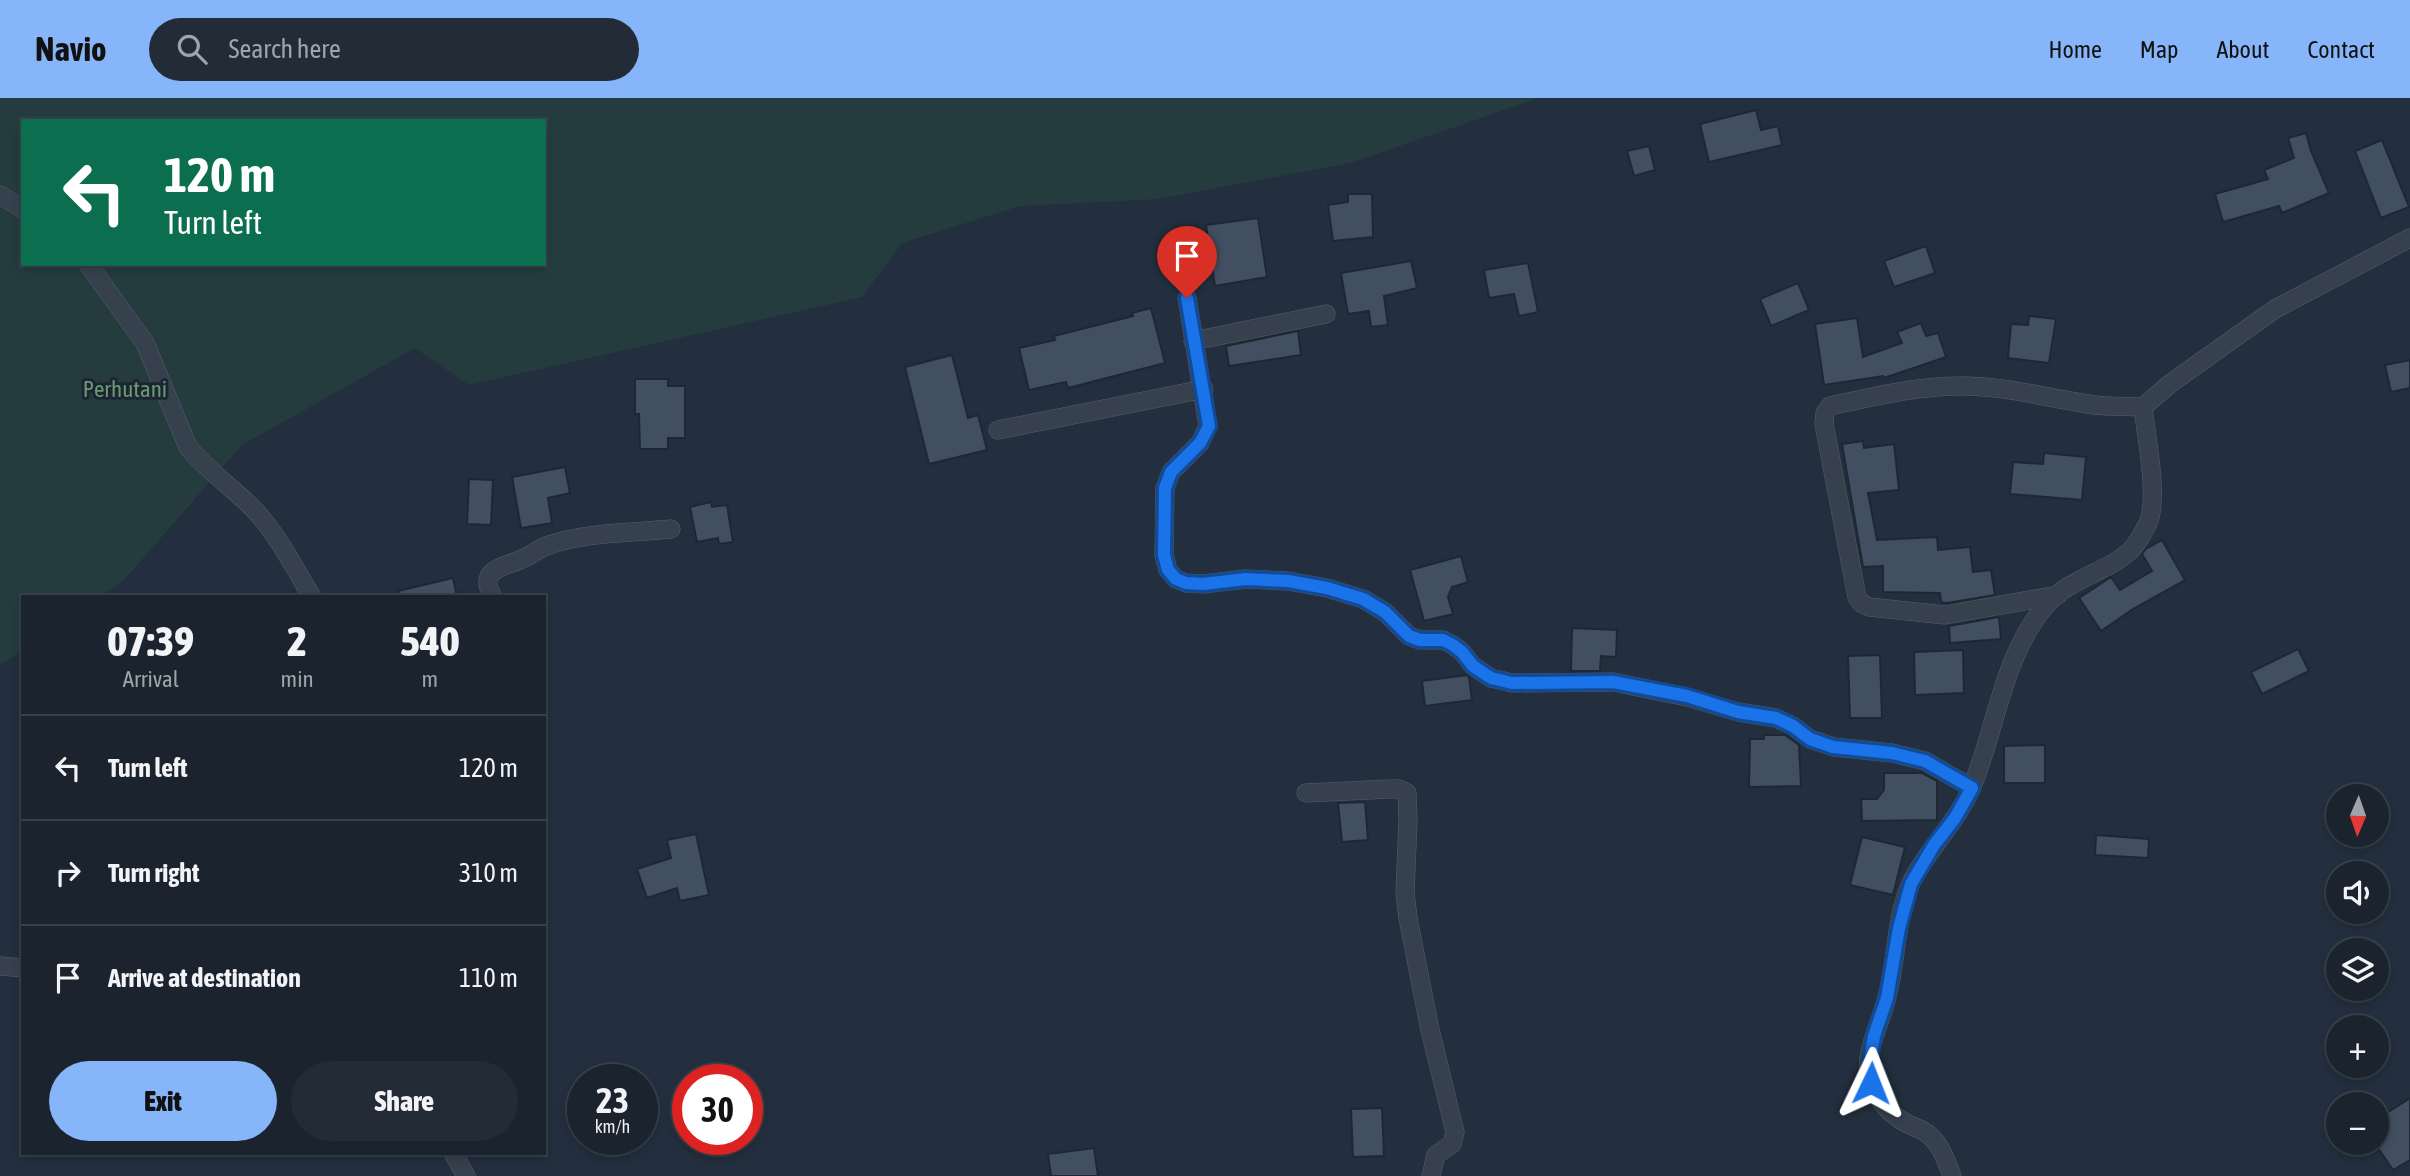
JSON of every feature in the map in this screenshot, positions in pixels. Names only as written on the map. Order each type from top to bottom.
[{"type":"street","points":[[0,195],[21,208]]},
{"type":"street","points":[[2058,595],[1945,615],[1868,607],[1861,603],[1857,597],[1824,424],[1825,413],[1830,406],[1927,387],[1948,386],[2017,391],[2095,405],[2143,407],[2171,383],[2275,309],[2410,238]]},
{"type":"street","points":[[90,266],[145,343],[188,447],[200,462],[242,498],[270,528],[311,595]]},
{"type":"street","points":[[1187,298],[1209,426],[1200,443],[1171,472],[1165,488],[1164,555],[1168,570],[1176,579],[1186,583],[1203,584],[1246,579],[1288,581],[1327,588],[1363,599],[1385,612],[1409,636],[1420,640],[1443,640],[1453,645],[1473,666],[1491,678],[1512,683],[1613,682],[1687,696],[1738,712],[1776,718],[1793,726],[1810,739],[1833,747],[1892,753],[1925,761],[1972,788]]},
{"type":"street","points":[[1193,341],[1326,314]]},
{"type":"street","points":[[998,430],[1204,389]]},
{"type":"street","points":[[1952,1176],[1942,1150],[1928,1133],[1904,1122],[1882,1105],[1871,1083],[1870,1061],[1874,1036],[1887,998],[1900,923],[1911,884],[1972,788],[1991,736],[2012,660],[2040,613],[2074,582],[2131,549],[2149,521],[2152,485],[2143,407]]},
{"type":"street","points":[[492,595],[487,584],[489,575],[548,545],[574,539],[671,529]]},
{"type":"street","points":[[1306,793],[1399,789],[1407,793],[1405,893],[1408,918],[1430,1030],[1455,1132],[1452,1144],[1436,1155],[1431,1176]]},
{"type":"street","points":[[0,966],[21,968]]},
{"type":"street","points":[[454,1155],[466,1176]]},
{"type":"green space","name":"Perhutani","points":[[0,98],[1539,98],[1350,163],[1158,199],[1020,206],[902,243],[862,297],[469,385],[415,348],[242,445],[124,580],[103,595],[21,595],[21,651],[0,665]]},
{"type":"building","points":[[1756,110],[1761,130],[1778,126],[1782,145],[1709,162],[1700,124]]},
{"type":"building","points":[[2306,133],[2329,193],[2282,213],[2279,206],[2223,222],[2215,194],[2268,179],[2264,170],[2294,158],[2288,138]]},
{"type":"building","points":[[2382,140],[2409,207],[2381,218],[2355,151]]},
{"type":"building","points":[[1649,146],[1655,170],[1634,176],[1627,151]]},
{"type":"building","points":[[1348,194],[1372,194],[1373,237],[1333,241],[1328,205],[1348,202]]},
{"type":"building","points":[[1258,218],[1267,277],[1215,286],[1206,225]]},
{"type":"building","points":[[1926,246],[1935,273],[1894,287],[1884,261]]},
{"type":"building","points":[[1411,261],[1417,288],[1384,296],[1388,325],[1371,327],[1369,311],[1348,314],[1341,273]]},
{"type":"building","points":[[1528,263],[1538,312],[1519,316],[1514,294],[1489,298],[1484,270]]},
{"type":"building","points":[[1798,283],[1809,310],[1771,326],[1760,299]]},
{"type":"building","points":[[1151,308],[1165,363],[1068,388],[1066,382],[1029,390],[1019,348],[1055,340],[1054,336],[1133,316],[1132,313]]},
{"type":"building","points":[[2029,316],[2056,319],[2049,363],[2008,358],[2011,324],[2028,325]]},
{"type":"building","points":[[1857,318],[1863,357],[1902,343],[1897,332],[1921,323],[1926,336],[1938,333],[1946,357],[1884,378],[1883,376],[1824,385],[1815,324]]},
{"type":"building","points":[[1298,331],[1301,355],[1229,366],[1226,346]]},
{"type":"building","points":[[952,355],[968,418],[978,415],[987,450],[929,464],[905,367]]},
{"type":"building","points":[[2410,360],[2410,388],[2391,392],[2385,365]]},
{"type":"building","points":[[635,379],[668,379],[668,386],[685,386],[685,438],[668,438],[668,449],[640,449],[639,414],[635,414]]},
{"type":"building","points":[[1863,441],[1864,448],[1894,444],[1899,490],[1868,493],[1877,540],[1937,537],[1938,550],[1970,547],[1973,572],[1991,570],[1995,595],[1947,603],[1941,602],[1940,593],[1883,592],[1883,566],[1863,567],[1842,444]]},
{"type":"building","points":[[2044,453],[2086,457],[2082,500],[2010,494],[2013,462],[2043,464]]},
{"type":"building","points":[[565,467],[570,493],[548,498],[552,523],[521,528],[512,477]]},
{"type":"building","points":[[469,479],[493,480],[491,525],[467,524]]},
{"type":"building","points":[[711,502],[712,507],[727,505],[733,542],[719,544],[718,538],[697,542],[690,507]]},
{"type":"building","points":[[2162,540],[2185,580],[2133,609],[2101,631],[2079,598],[2111,577],[2120,590],[2152,571],[2142,554]]},
{"type":"building","points":[[1461,556],[1468,582],[1452,587],[1448,597],[1453,614],[1424,621],[1410,570]]},
{"type":"building","points":[[453,578],[457,595],[399,595],[398,591]]},
{"type":"building","points":[[1999,617],[2001,639],[1950,643],[1949,626]]},
{"type":"building","points":[[1572,628],[1617,630],[1616,657],[1601,656],[1600,671],[1571,671]]},
{"type":"building","points":[[2298,649],[2309,671],[2262,694],[2251,672]]},
{"type":"building","points":[[1963,650],[1964,693],[1915,695],[1914,652]]},
{"type":"building","points":[[1880,655],[1882,718],[1850,718],[1848,656]]},
{"type":"building","points":[[1467,675],[1472,700],[1425,706],[1422,681]]},
{"type":"building","points":[[1764,735],[1785,735],[1799,745],[1801,786],[1749,787],[1750,739],[1764,739]]},
{"type":"building","points":[[2045,745],[2045,783],[2004,783],[2004,746]]},
{"type":"building","points":[[1884,773],[1922,773],[1937,781],[1937,820],[1862,821],[1861,799],[1877,799],[1884,790]]},
{"type":"building","points":[[1365,802],[1368,840],[1342,842],[1338,803]]},
{"type":"building","points":[[696,834],[709,895],[680,901],[677,888],[647,898],[637,869],[671,858],[667,840]]},
{"type":"building","points":[[2096,835],[2149,839],[2148,858],[2095,855]]},
{"type":"building","points":[[1862,837],[1905,847],[1893,895],[1850,885]]},
{"type":"building","points":[[2410,1098],[2410,1160],[2393,1170],[2383,1155],[2389,1155],[2389,1112]]},
{"type":"building","points":[[1382,1108],[1384,1156],[1353,1157],[1351,1109]]},
{"type":"building","points":[[1094,1148],[1098,1176],[1051,1176],[1048,1154]]},
{"type":"route","points":[[1187,298],[1209,426],[1200,443],[1171,472],[1165,488],[1164,555],[1168,570],[1176,579],[1186,583],[1203,584],[1246,579],[1288,581],[1327,588],[1363,599],[1385,612],[1409,636],[1420,640],[1443,640],[1453,645],[1473,666],[1491,678],[1512,683],[1613,682],[1687,696],[1738,712],[1776,718],[1793,726],[1810,739],[1833,747],[1892,753],[1925,761],[1972,788],[1911,884],[1902,912],[1887,998],[1874,1036],[1870,1061],[1871,1083]]}]
